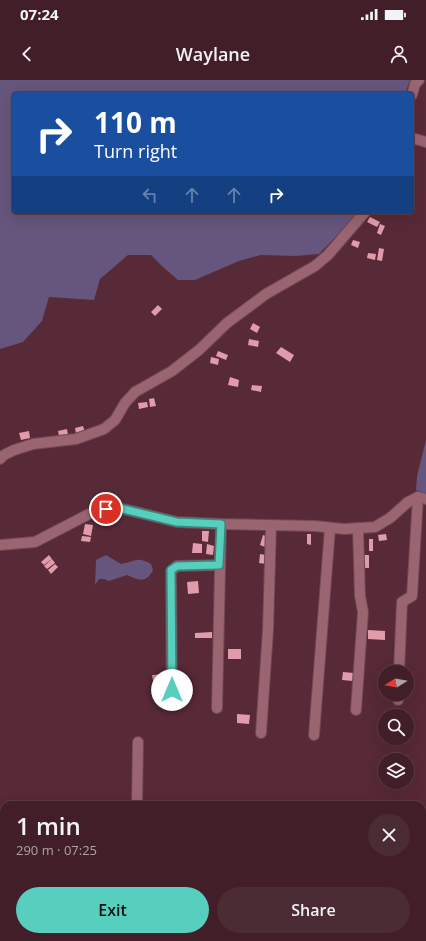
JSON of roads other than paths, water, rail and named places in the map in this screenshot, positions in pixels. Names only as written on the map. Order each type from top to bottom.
[{"type":"street","points":[[413,92],[415,84],[419,80]]},
{"type":"street","points":[[414,139],[426,142]]},
{"type":"street","points":[[0,459],[4,455],[14,450],[33,444],[76,439],[104,430],[115,420],[125,403],[135,392],[172,371],[199,350],[227,323],[266,294],[315,266],[328,255],[363,214]]},
{"type":"street","points":[[0,545],[35,542],[96,511],[115,507],[177,522],[358,528],[375,527],[390,518],[408,502],[422,498],[412,596],[402,602],[399,665]]},
{"type":"street","points":[[216,708],[221,524]]},
{"type":"street","points":[[261,733],[268,630],[271,526]]},
{"type":"street","points":[[314,735],[330,528]]},
{"type":"street","points":[[356,710],[363,612],[360,596],[358,528]]},
{"type":"street","points":[[172,704],[171,570],[177,566],[219,565]]},
{"type":"street","points":[[137,801],[138,742]]}]
